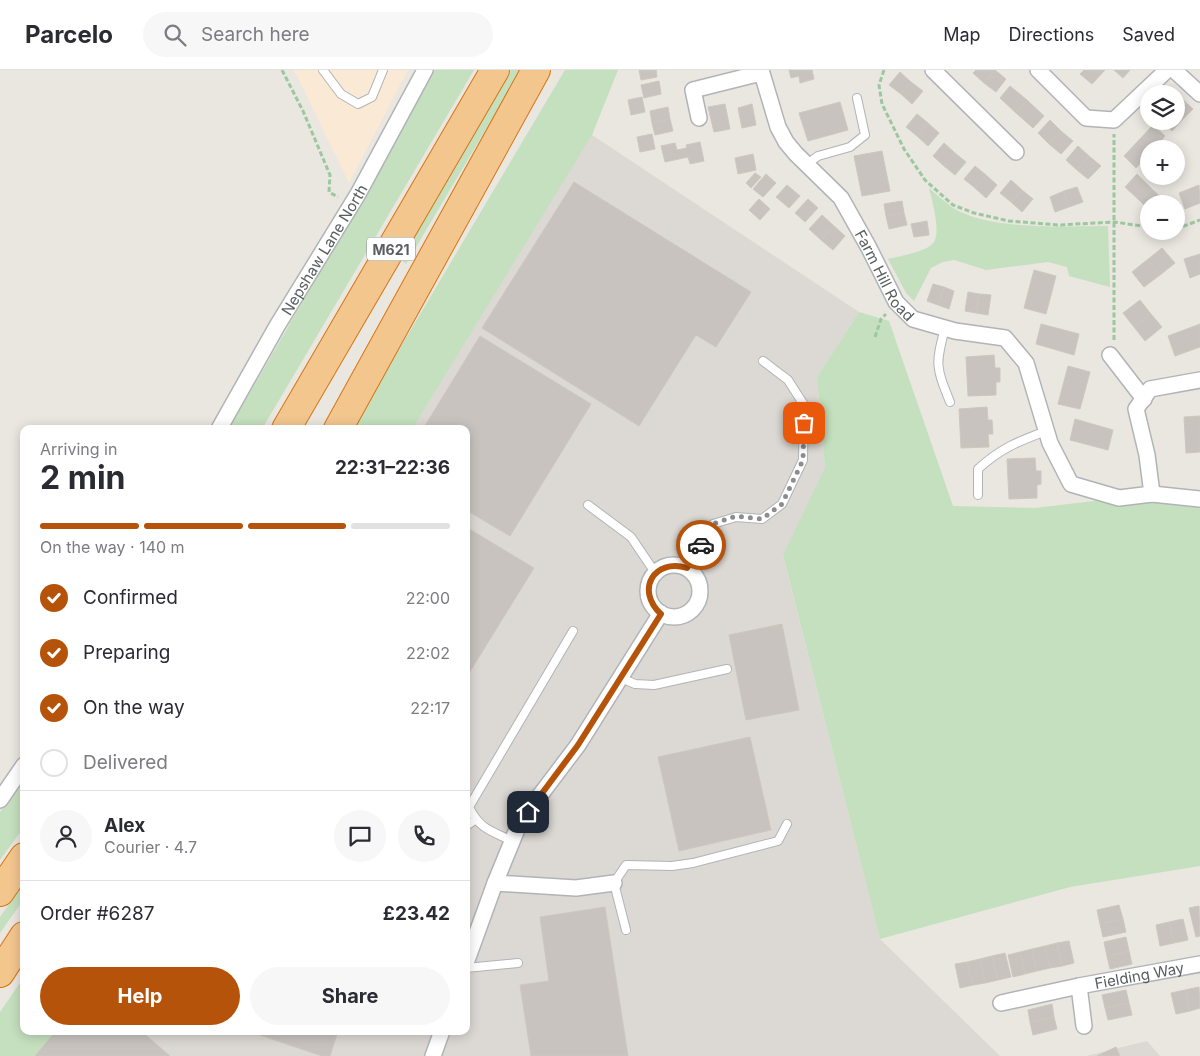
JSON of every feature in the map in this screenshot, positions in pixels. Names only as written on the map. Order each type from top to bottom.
[{"type":"highway","name":"M621","points":[[288,425],[495,70]]},
{"type":"highway","name":"M621","points":[[340,425],[536,70]]},
{"type":"highway","points":[[0,892],[20,863]]},
{"type":"highway","points":[[0,973],[20,942]]},
{"type":"street","name":"Nepshaw Lane North","points":[[221,425],[277,326],[351,205],[425,70]]},
{"type":"street","points":[[933,70],[1016,152]]},
{"type":"street","points":[[1038,70],[1086,118],[1114,120],[1167,70]]},
{"type":"street","points":[[1174,70],[1200,94]]},
{"type":"street","points":[[699,118],[693,90],[761,71]]},
{"type":"street","name":"Farm Hill Road","points":[[761,71],[778,127],[786,142],[841,198],[896,302],[913,319],[946,328],[1005,338],[1026,363],[1050,443],[1071,484],[1119,498],[1152,494],[1200,499]]},
{"type":"street","points":[[1110,355],[1144,400]]},
{"type":"street","points":[[1152,494],[1147,455],[1136,409],[1150,389],[1200,380]]},
{"type":"street","points":[[678,565],[687,568],[695,575],[700,584],[700,594],[697,604],[690,612],[681,616],[671,617],[661,614],[654,607],[649,598],[648,588],[656,574],[668,566],[678,565]]},
{"type":"street","points":[[470,952],[518,827],[578,745],[661,614]]},
{"type":"street","points":[[0,800],[20,771]]},
{"type":"street","points":[[495,883],[576,888],[614,883]]},
{"type":"street","name":"Fielding Way","points":[[1001,1003],[1079,986],[1200,964]]},
{"type":"street","name":"Fielding Way","points":[[1079,986],[1084,1026]]},
{"type":"street","points":[[434,1056],[441,1035]]},
{"type":"lane","points":[[322,70],[341,94],[358,104],[372,97],[383,70]]},
{"type":"lane","points":[[807,164],[818,156],[850,146],[865,135],[857,98]]},
{"type":"lane","points":[[946,328],[938,355],[938,370],[950,402]]},
{"type":"lane","points":[[687,568],[713,524],[736,516],[762,519],[782,504],[803,460],[804,405],[788,380],[763,361]]},
{"type":"lane","points":[[978,495],[978,469],[991,457],[1013,443],[1046,431]]},
{"type":"lane","points":[[588,506],[631,537],[656,574]]},
{"type":"lane","points":[[470,805],[573,631]]},
{"type":"lane","points":[[621,678],[635,684],[654,684],[727,669]]},
{"type":"lane","points":[[470,809],[475,820],[512,841]]},
{"type":"lane","points":[[470,823],[475,820]]},
{"type":"lane","points":[[626,930],[614,883],[626,865],[672,866],[694,863],[778,841],[787,824]]},
{"type":"lane","points":[[470,968],[518,963]]},
{"type":"path","points":[[282,70],[303,111],[330,175],[330,192],[351,205]]},
{"type":"path","points":[[884,70],[879,85],[882,104],[904,149],[925,180],[953,205],[974,213],[1009,221],[1058,225],[1114,222],[1140,226]]},
{"type":"path","points":[[1110,355],[1114,346],[1114,120]]},
{"type":"path","points":[[1185,226],[1200,220]]},
{"type":"path","points":[[875,337],[882,319],[896,302]]},
{"type":"shaded area","points":[[294,70],[408,70],[349,183]]},
{"type":"shaded area","points":[[592,135],[859,312],[817,377],[825,467],[783,556],[880,939],[1000,1056],[35,1056],[53,1035],[470,1035],[470,425],[413,425],[511,261]]},
{"type":"shaded area","points":[[1147,1041],[1160,1056],[1086,1056]]},
{"type":"green space","points":[[434,70],[474,70],[264,425],[231,425],[404,126]]},
{"type":"green space","points":[[511,70],[521,70],[406,264],[401,259]]},
{"type":"green space","points":[[565,70],[618,70],[592,135],[414,425],[354,425]]},
{"type":"green space","points":[[929,188],[953,208],[987,221],[1029,226],[1108,226],[1110,287],[1069,276],[1067,267],[1048,262],[986,270],[954,260],[943,262],[931,268],[914,301],[906,293],[888,259],[920,251],[934,242],[937,231]]},
{"type":"green space","points":[[859,312],[889,321],[953,506],[1035,508],[1152,494],[1200,499],[1200,866],[1070,887],[880,939],[783,555],[825,467],[817,377]]},
{"type":"green space","points":[[20,783],[20,832],[0,860],[0,812]]},
{"type":"green space","points":[[20,890],[20,905],[0,933],[0,917]]},
{"type":"green space","points":[[20,983],[20,1035],[53,1035],[35,1056],[0,1056],[0,1012]]},
{"type":"building","points":[[639,70],[656,70],[657,77],[641,80]]},
{"type":"building","points":[[789,70],[812,70],[814,79],[800,83],[799,76],[791,78]]},
{"type":"building","points":[[976,70],[995,70],[984,83],[973,73]]},
{"type":"building","points":[[995,70],[1006,79],[996,92],[984,83]]},
{"type":"building","points":[[1084,70],[1105,70],[1092,84],[1080,74]]},
{"type":"building","points":[[1114,70],[1130,70],[1123,78]]},
{"type":"building","points":[[900,72],[911,82],[901,94],[889,85]]},
{"type":"building","points":[[659,81],[661,94],[644,98],[641,85]]},
{"type":"building","points":[[911,82],[923,91],[912,104],[901,94]]},
{"type":"building","points":[[1010,86],[1027,100],[1016,113],[1000,98]]},
{"type":"building","points":[[642,97],[645,112],[631,115],[628,100]]},
{"type":"building","points":[[1027,100],[1044,116],[1033,128],[1016,113]]},
{"type":"building","points":[[840,102],[848,130],[808,141],[799,113]]},
{"type":"building","points":[[1185,102],[1193,109],[1185,117]]},
{"type":"building","points":[[725,104],[730,129],[714,132],[708,107]]},
{"type":"building","points":[[752,104],[756,125],[742,128],[738,108]]},
{"type":"building","points":[[668,107],[670,119],[652,123],[650,111]]},
{"type":"building","points":[[917,114],[928,123],[917,136],[906,127]]},
{"type":"building","points":[[670,119],[673,131],[655,135],[652,123]]},
{"type":"building","points":[[1050,120],[1061,131],[1049,144],[1038,133]]},
{"type":"building","points":[[928,123],[939,133],[928,146],[917,136]]},
{"type":"building","points":[[1148,130],[1158,130],[1165,136],[1162,140],[1140,140],[1140,143],[1138,141]]},
{"type":"building","points":[[1061,131],[1073,141],[1061,154],[1049,144]]},
{"type":"building","points":[[652,134],[655,149],[640,152],[637,137]]},
{"type":"building","points":[[1138,141],[1140,143],[1140,164],[1136,168],[1124,156]]},
{"type":"building","points":[[700,142],[704,161],[690,164],[688,157],[665,162],[661,146],[675,143],[677,150],[687,148],[686,145]]},
{"type":"building","points":[[944,143],[955,153],[944,166],[933,156]]},
{"type":"building","points":[[1078,146],[1089,156],[1077,170],[1066,160]]},
{"type":"building","points":[[882,151],[890,191],[862,196],[854,156]]},
{"type":"building","points":[[955,153],[966,162],[955,175],[944,166]]},
{"type":"building","points":[[753,154],[756,170],[738,174],[735,158]]},
{"type":"building","points":[[1089,156],[1101,166],[1088,179],[1077,170]]},
{"type":"building","points":[[975,166],[986,175],[975,188],[964,179]]},
{"type":"building","points":[[755,173],[761,177],[751,188],[746,183]]},
{"type":"building","points":[[766,174],[776,183],[763,197],[753,189]]},
{"type":"building","points":[[1137,174],[1140,177],[1140,185],[1148,185],[1152,189],[1146,195],[1140,195],[1140,201],[1125,187]]},
{"type":"building","points":[[986,175],[997,185],[986,198],[975,188]]},
{"type":"building","points":[[1011,180],[1022,190],[1011,202],[1000,193]]},
{"type":"building","points":[[574,182],[751,292],[716,347],[696,335],[639,426],[482,328]]},
{"type":"building","points":[[787,185],[800,196],[789,208],[776,197]]},
{"type":"building","points":[[1199,185],[1200,203],[1185,209],[1185,195],[1180,195],[1179,193]]},
{"type":"building","points":[[1077,187],[1083,202],[1069,207],[1064,191]]},
{"type":"building","points":[[1152,189],[1158,195],[1146,195]]},
{"type":"building","points":[[1022,190],[1033,199],[1022,212],[1011,202]]},
{"type":"building","points":[[1064,191],[1069,207],[1055,212],[1050,197]]},
{"type":"building","points":[[759,199],[770,209],[760,220],[749,210]]},
{"type":"building","points":[[808,199],[818,208],[805,222],[795,213]]},
{"type":"building","points":[[902,201],[904,213],[886,216],[884,204]]},
{"type":"building","points":[[904,213],[907,225],[889,229],[886,216]]},
{"type":"building","points":[[822,215],[834,226],[821,240],[809,229]]},
{"type":"building","points":[[927,221],[929,235],[914,237],[911,224]]},
{"type":"building","points":[[834,226],[845,236],[833,250],[821,240]]},
{"type":"building","points":[[1162,248],[1175,263],[1160,275],[1147,260]]},
{"type":"building","points":[[1200,254],[1200,274],[1190,278],[1184,259]]},
{"type":"building","points":[[1147,260],[1160,275],[1144,287],[1132,272]]},
{"type":"building","points":[[1034,270],[1056,276],[1046,314],[1024,308]]},
{"type":"building","points":[[933,284],[944,287],[938,305],[927,301]]},
{"type":"building","points":[[944,287],[954,291],[949,309],[938,305]]},
{"type":"building","points":[[968,292],[979,294],[976,313],[965,311]]},
{"type":"building","points":[[979,294],[991,295],[988,315],[976,313]]},
{"type":"building","points":[[1140,300],[1151,314],[1134,327],[1123,313]]},
{"type":"building","points":[[1151,314],[1162,327],[1145,341],[1134,327]]},
{"type":"building","points":[[1041,324],[1079,334],[1074,355],[1036,344]]},
{"type":"building","points":[[1200,324],[1200,347],[1175,356],[1168,336]]},
{"type":"building","points":[[480,336],[591,404],[510,536],[470,512],[470,425],[425,425]]},
{"type":"building","points":[[994,355],[995,368],[1000,368],[1000,382],[996,382],[996,395],[968,396],[966,357]]},
{"type":"building","points":[[1068,366],[1090,372],[1080,409],[1058,404]]},
{"type":"building","points":[[987,407],[988,420],[992,420],[993,434],[988,434],[989,447],[961,448],[959,409]]},
{"type":"building","points":[[1200,416],[1200,452],[1186,453],[1184,417]]},
{"type":"building","points":[[1075,419],[1113,430],[1108,450],[1070,440]]},
{"type":"building","points":[[1035,458],[1036,471],[1041,471],[1041,484],[1037,485],[1037,498],[1009,499],[1007,459]]},
{"type":"building","points":[[470,529],[534,568],[470,672]]},
{"type":"building","points":[[782,624],[799,710],[746,720],[729,635]]},
{"type":"building","points":[[750,737],[771,830],[679,851],[658,757]]},
{"type":"building","points":[[1119,905],[1123,919],[1100,924],[1097,910]]},
{"type":"building","points":[[1199,906],[1200,936],[1196,937],[1189,908]]},
{"type":"building","points":[[605,907],[628,1056],[531,1056],[520,985],[549,981],[540,917]]},
{"type":"building","points":[[1123,919],[1126,932],[1103,937],[1100,924]]},
{"type":"building","points":[[1183,919],[1188,940],[1174,943],[1169,922]]},
{"type":"building","points":[[1169,922],[1174,943],[1160,946],[1156,925]]},
{"type":"building","points":[[1126,937],[1129,951],[1107,956],[1104,942]]},
{"type":"building","points":[[1069,941],[1074,963],[1062,966],[1057,943]]},
{"type":"building","points":[[1057,943],[1062,966],[1050,968],[1045,946]]},
{"type":"building","points":[[1045,946],[1050,968],[1037,971],[1032,949]]},
{"type":"building","points":[[1032,949],[1037,971],[1025,974],[1020,952]]},
{"type":"building","points":[[1129,951],[1132,964],[1110,969],[1107,956]]},
{"type":"building","points":[[1020,952],[1025,974],[1013,977],[1008,955]]},
{"type":"building","points":[[1005,953],[1011,977],[998,980],[992,956]]},
{"type":"building","points":[[992,956],[998,980],[985,983],[980,959]]},
{"type":"building","points":[[980,959],[985,983],[973,985],[967,962]]},
{"type":"building","points":[[967,962],[973,985],[960,988],[955,964]]},
{"type":"building","points":[[1199,987],[1200,1008],[1190,1011],[1185,990]]},
{"type":"building","points":[[1126,990],[1129,1003],[1105,1008],[1102,995]]},
{"type":"building","points":[[1185,990],[1190,1011],[1176,1014],[1171,993]]},
{"type":"building","points":[[1129,1003],[1132,1015],[1108,1020],[1105,1008]]},
{"type":"building","points":[[1052,1004],[1054,1017],[1030,1022],[1028,1010]]},
{"type":"building","points":[[1054,1017],[1057,1029],[1033,1035],[1030,1022]]},
{"type":"building","points":[[53,1035],[146,1035],[170,1056],[35,1056]]},
{"type":"building","points":[[260,1035],[337,1035],[330,1056],[322,1056]]},
{"type":"building","points":[[1116,1047],[1120,1056],[1097,1056]]},
{"type":"way so far","points":[[701,545],[713,524],[736,516],[762,519],[782,504],[803,460],[804,423]]},
{"type":"route","points":[[528,812],[578,745],[661,614],[649,598],[648,588],[652,578],[658,570],[668,566],[678,565],[687,568],[701,545]]}]
